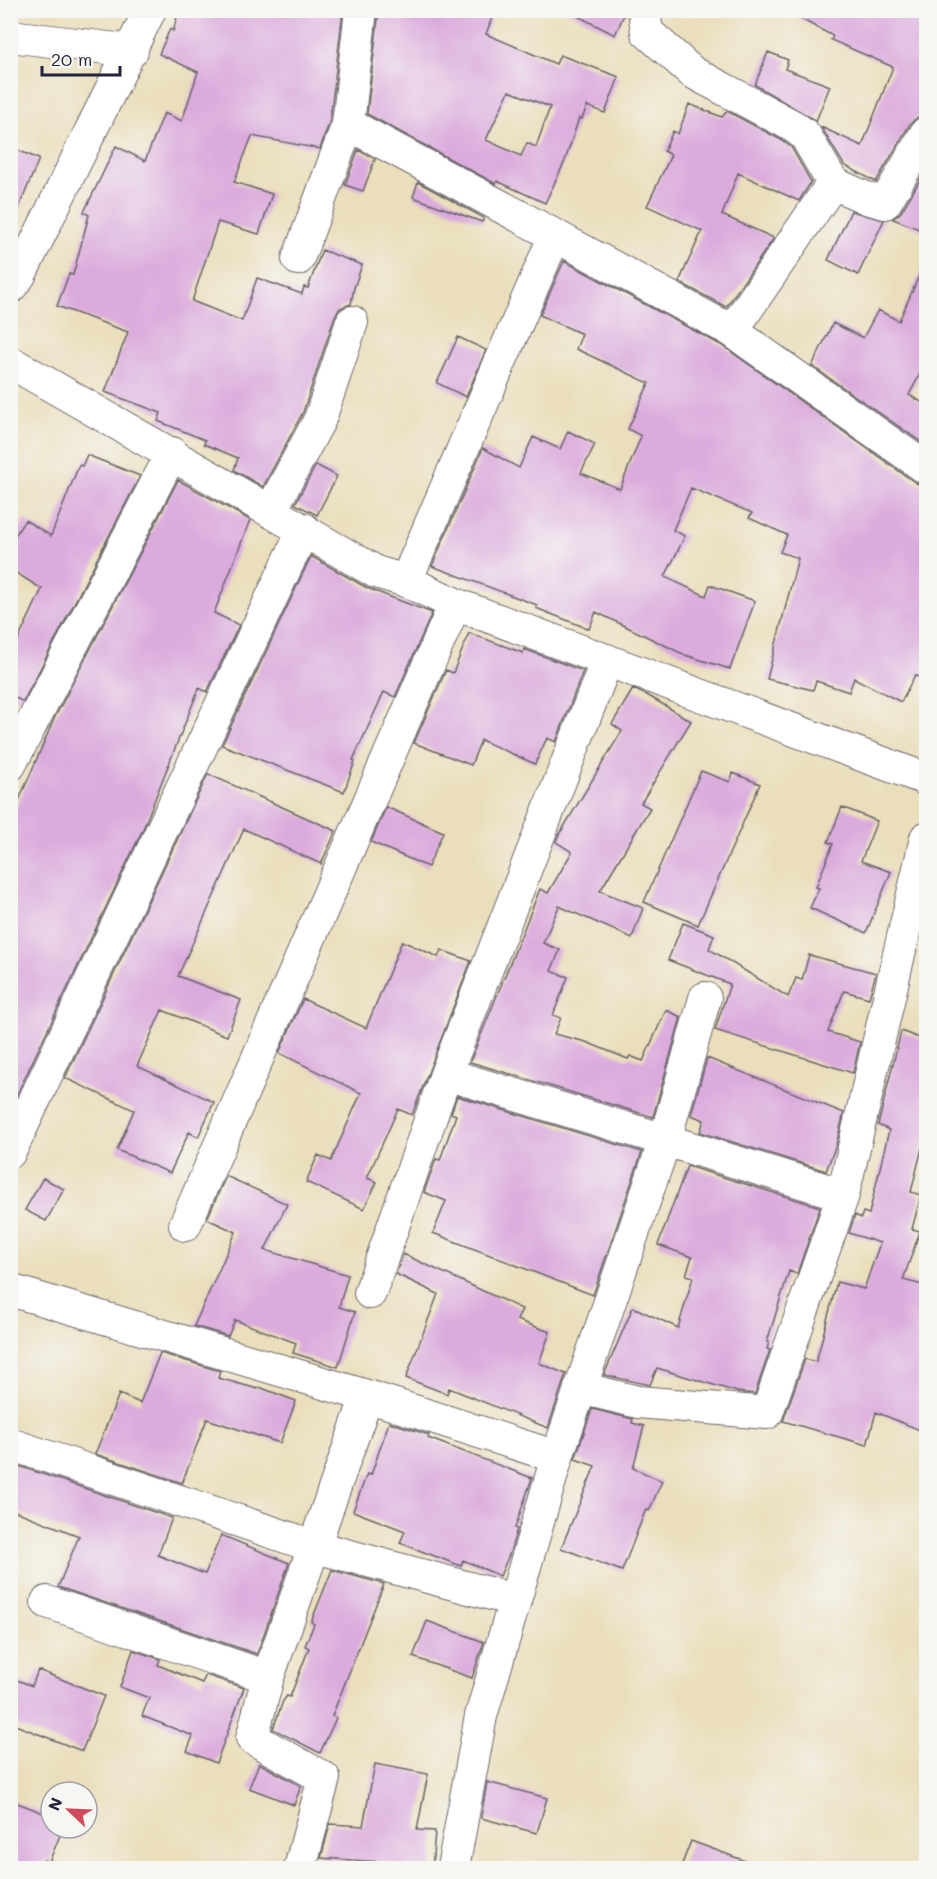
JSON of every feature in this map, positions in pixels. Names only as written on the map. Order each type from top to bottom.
[{"type":"street","points":[[10,288],[20,275],[132,51],[150,10]]},
{"type":"street","points":[[298,259],[348,124],[361,10]]},
{"type":"street","points":[[644,10],[647,32],[693,72],[793,126],[805,135],[833,183],[866,198],[885,203],[927,133]]},
{"type":"street","points":[[10,36],[132,51]]},
{"type":"street","points":[[348,124],[732,331],[927,468]]},
{"type":"street","points":[[732,331],[833,183]]},
{"type":"street","points":[[406,581],[555,235]]},
{"type":"street","points":[[271,510],[320,419],[352,322]]},
{"type":"street","points":[[10,362],[376,572],[406,581],[454,604],[927,778]]},
{"type":"street","points":[[10,765],[19,723],[171,453]]},
{"type":"street","points":[[10,1152],[304,529]]},
{"type":"street","points":[[185,1225],[454,604]]},
{"type":"street","points":[[370,1293],[446,1074],[607,660]]},
{"type":"street","points":[[580,1388],[638,1402],[767,1413],[843,1195],[927,838]]},
{"type":"street","points":[[453,1869],[481,1716],[514,1600],[557,1457],[665,1140],[705,998]]},
{"type":"street","points":[[446,1074],[843,1195]]},
{"type":"street","points":[[10,1290],[368,1396],[557,1457]]},
{"type":"street","points":[[300,1869],[324,1778],[252,1738],[267,1677],[316,1547],[368,1396]]},
{"type":"street","points":[[10,1444],[316,1547],[514,1600]]},
{"type":"street","points":[[47,1602],[267,1677]]},
{"type":"building","points":[[179,10],[343,10],[330,120],[320,149],[252,136],[234,182],[272,194],[259,234],[218,222],[192,301],[242,321],[257,278],[302,294],[304,287],[308,288],[322,250],[362,265],[351,304],[340,308],[335,316],[303,412],[263,487],[234,470],[238,458],[204,444],[205,440],[158,421],[161,413],[105,392],[128,332],[57,306],[69,274],[73,275],[89,215],[84,212],[116,146],[145,161],[164,113],[182,121],[198,72],[159,54],[170,29],[173,31]]},
{"type":"building","points":[[379,10],[495,10],[486,34],[556,64],[560,55],[619,77],[605,113],[587,106],[582,119],[579,118],[565,161],[545,203],[497,181],[496,184],[367,114]],"holes":[[[509,91],[550,107],[536,147],[527,143],[521,156],[486,140]]]},
{"type":"building","points":[[566,10],[626,10],[615,35]]},
{"type":"building","points":[[784,10],[927,10],[927,115],[918,117],[910,124],[876,182],[844,165],[821,127],[862,146],[893,67],[831,40],[833,36]]},
{"type":"building","points":[[768,52],[788,60],[785,69],[830,86],[816,121],[755,85]]},
{"type":"building","points":[[689,104],[722,117],[727,111],[783,141],[791,147],[811,182],[799,201],[738,173],[722,215],[774,238],[726,307],[679,282],[702,231],[647,206],[671,155],[664,151],[673,131],[678,134]]},
{"type":"building","points":[[10,147],[39,159],[11,227],[10,227]]},
{"type":"building","points":[[358,150],[375,159],[363,191],[345,185]]},
{"type":"building","points":[[927,168],[927,232],[893,219],[901,212]]},
{"type":"building","points":[[418,182],[484,218],[482,222],[413,197]]},
{"type":"building","points":[[851,211],[884,220],[858,275],[828,260]]},
{"type":"building","points":[[927,258],[927,361],[909,395],[927,405],[927,446],[812,366],[833,323],[863,338],[878,310],[899,321]]},
{"type":"building","points":[[564,261],[723,346],[916,483],[927,486],[927,681],[915,675],[901,702],[854,678],[849,692],[816,681],[813,690],[767,679],[798,558],[780,552],[787,535],[749,518],[752,513],[691,488],[673,530],[685,536],[665,577],[706,596],[710,585],[755,601],[730,669],[685,655],[596,612],[589,629],[536,608],[537,605],[432,566],[483,448],[519,468],[533,437],[560,449],[568,431],[595,444],[581,473],[620,489],[641,436],[628,429],[649,383],[576,349],[582,334],[540,315]]},
{"type":"building","points":[[458,337],[486,350],[466,397],[437,383]]},
{"type":"building","points":[[87,455],[140,476],[23,702],[10,695],[10,637],[18,640],[42,589],[10,569],[10,543],[25,520],[51,536],[79,465],[82,466]]},
{"type":"building","points":[[316,465],[337,476],[317,515],[295,504]]},
{"type":"building","points":[[178,480],[250,520],[214,613],[239,625],[207,692],[199,688],[143,829],[10,1109],[10,821],[54,719]]},
{"type":"building","points":[[311,556],[367,588],[432,613],[395,697],[384,692],[353,760],[355,761],[344,792],[222,745]]},
{"type":"building","points":[[469,633],[523,653],[524,649],[583,671],[556,742],[547,738],[535,764],[481,740],[471,765],[414,743],[446,670],[453,673]]},
{"type":"building","points":[[633,689],[691,721],[641,803],[650,808],[600,891],[643,908],[632,938],[559,906],[543,943],[560,950],[551,971],[568,977],[553,1015],[561,1018],[554,1034],[586,1042],[628,1059],[630,1056],[643,1061],[666,1010],[681,1017],[653,1117],[470,1062],[540,889],[548,893],[572,852],[556,842],[557,838],[622,731],[612,724]]},
{"type":"building","points":[[701,771],[730,782],[733,773],[760,784],[698,925],[644,902]]},
{"type":"building","points":[[208,774],[336,831],[321,864],[244,829],[178,976],[241,1000],[227,1036],[162,1010],[137,1066],[214,1102],[198,1137],[189,1132],[170,1173],[117,1150],[134,1110],[65,1078]]},
{"type":"building","points":[[386,807],[443,832],[428,867],[371,842]]},
{"type":"building","points":[[842,807],[877,821],[861,861],[891,872],[866,933],[810,908],[833,844],[828,842]]},
{"type":"building","points":[[683,923],[714,935],[709,949],[788,997],[796,978],[802,980],[809,955],[876,973],[869,998],[844,991],[828,1032],[860,1042],[853,1073],[715,1030],[730,984],[668,960]]},
{"type":"building","points":[[402,941],[438,957],[441,950],[471,961],[412,1115],[398,1109],[367,1178],[377,1182],[364,1209],[306,1182],[318,1155],[331,1161],[361,1093],[279,1053],[303,999],[366,1028]]},
{"type":"building","points":[[901,1031],[927,1041],[927,1128],[911,1192],[921,1195],[912,1229],[920,1231],[903,1280],[927,1286],[927,1433],[876,1412],[867,1445],[783,1421],[805,1359],[816,1362],[837,1282],[864,1289],[880,1243],[849,1233],[855,1215],[861,1218],[863,1212],[869,1214],[889,1130],[878,1125]]},
{"type":"building","points":[[707,1058],[844,1113],[836,1145],[826,1171],[700,1132],[704,1120],[691,1115]]},
{"type":"building","points":[[457,1096],[642,1152],[593,1295],[433,1233],[446,1201],[424,1192],[436,1159],[440,1160],[456,1115],[451,1113]]},
{"type":"building","points":[[687,1166],[820,1207],[797,1274],[789,1271],[767,1342],[769,1342],[767,1349],[770,1350],[755,1394],[737,1392],[657,1368],[650,1385],[604,1375],[633,1307],[678,1328],[693,1277],[686,1275],[692,1257],[658,1245]]},
{"type":"building","points":[[226,1176],[287,1204],[265,1250],[348,1275],[339,1307],[355,1312],[338,1367],[293,1353],[296,1343],[235,1320],[228,1336],[194,1326],[236,1232],[207,1219]]},
{"type":"building","points":[[43,1178],[64,1189],[46,1221],[25,1210]]},
{"type":"building","points":[[403,1254],[522,1309],[517,1320],[550,1332],[539,1363],[566,1374],[548,1428],[449,1388],[447,1394],[406,1378],[438,1294],[396,1274]]},
{"type":"building","points":[[160,1353],[220,1371],[218,1378],[258,1389],[259,1387],[296,1401],[280,1443],[207,1419],[182,1483],[95,1454],[119,1394],[140,1403]]},
{"type":"building","points":[[592,1409],[633,1419],[632,1423],[644,1426],[633,1468],[662,1481],[649,1511],[646,1509],[622,1571],[561,1548],[595,1466],[575,1459]]},
{"type":"building","points":[[389,1422],[429,1435],[428,1438],[532,1478],[515,1528],[517,1529],[509,1555],[500,1576],[463,1560],[461,1566],[400,1543],[405,1531],[353,1511],[367,1474],[371,1475]]},
{"type":"building","points":[[10,1463],[172,1518],[158,1555],[202,1573],[205,1574],[221,1535],[289,1563],[257,1654],[58,1587],[79,1536],[10,1509]]},
{"type":"building","points":[[332,1570],[384,1584],[332,1716],[336,1718],[320,1753],[273,1729],[283,1701],[287,1696],[290,1697],[309,1648],[305,1646],[314,1624],[311,1622]]},
{"type":"building","points":[[427,1621],[484,1642],[472,1678],[413,1657]]},
{"type":"building","points":[[133,1650],[160,1659],[158,1665],[202,1683],[206,1675],[244,1688],[216,1763],[187,1751],[193,1736],[142,1716],[149,1698],[120,1687]]},
{"type":"building","points":[[38,1670],[104,1696],[82,1751],[10,1723],[10,1677],[32,1686]]},
{"type":"building","points":[[259,1763],[301,1786],[294,1805],[249,1788]]},
{"type":"building","points":[[375,1764],[428,1774],[417,1830],[435,1831],[432,1869],[381,1869],[382,1862],[321,1858],[330,1824],[363,1826]]},
{"type":"building","points":[[487,1782],[547,1798],[537,1833],[481,1818]]},
{"type":"building","points":[[10,1800],[39,1811],[39,1840],[58,1840],[49,1862],[44,1860],[41,1869],[10,1869]]},
{"type":"building","points":[[691,1841],[759,1866],[758,1869],[680,1869]]}]
